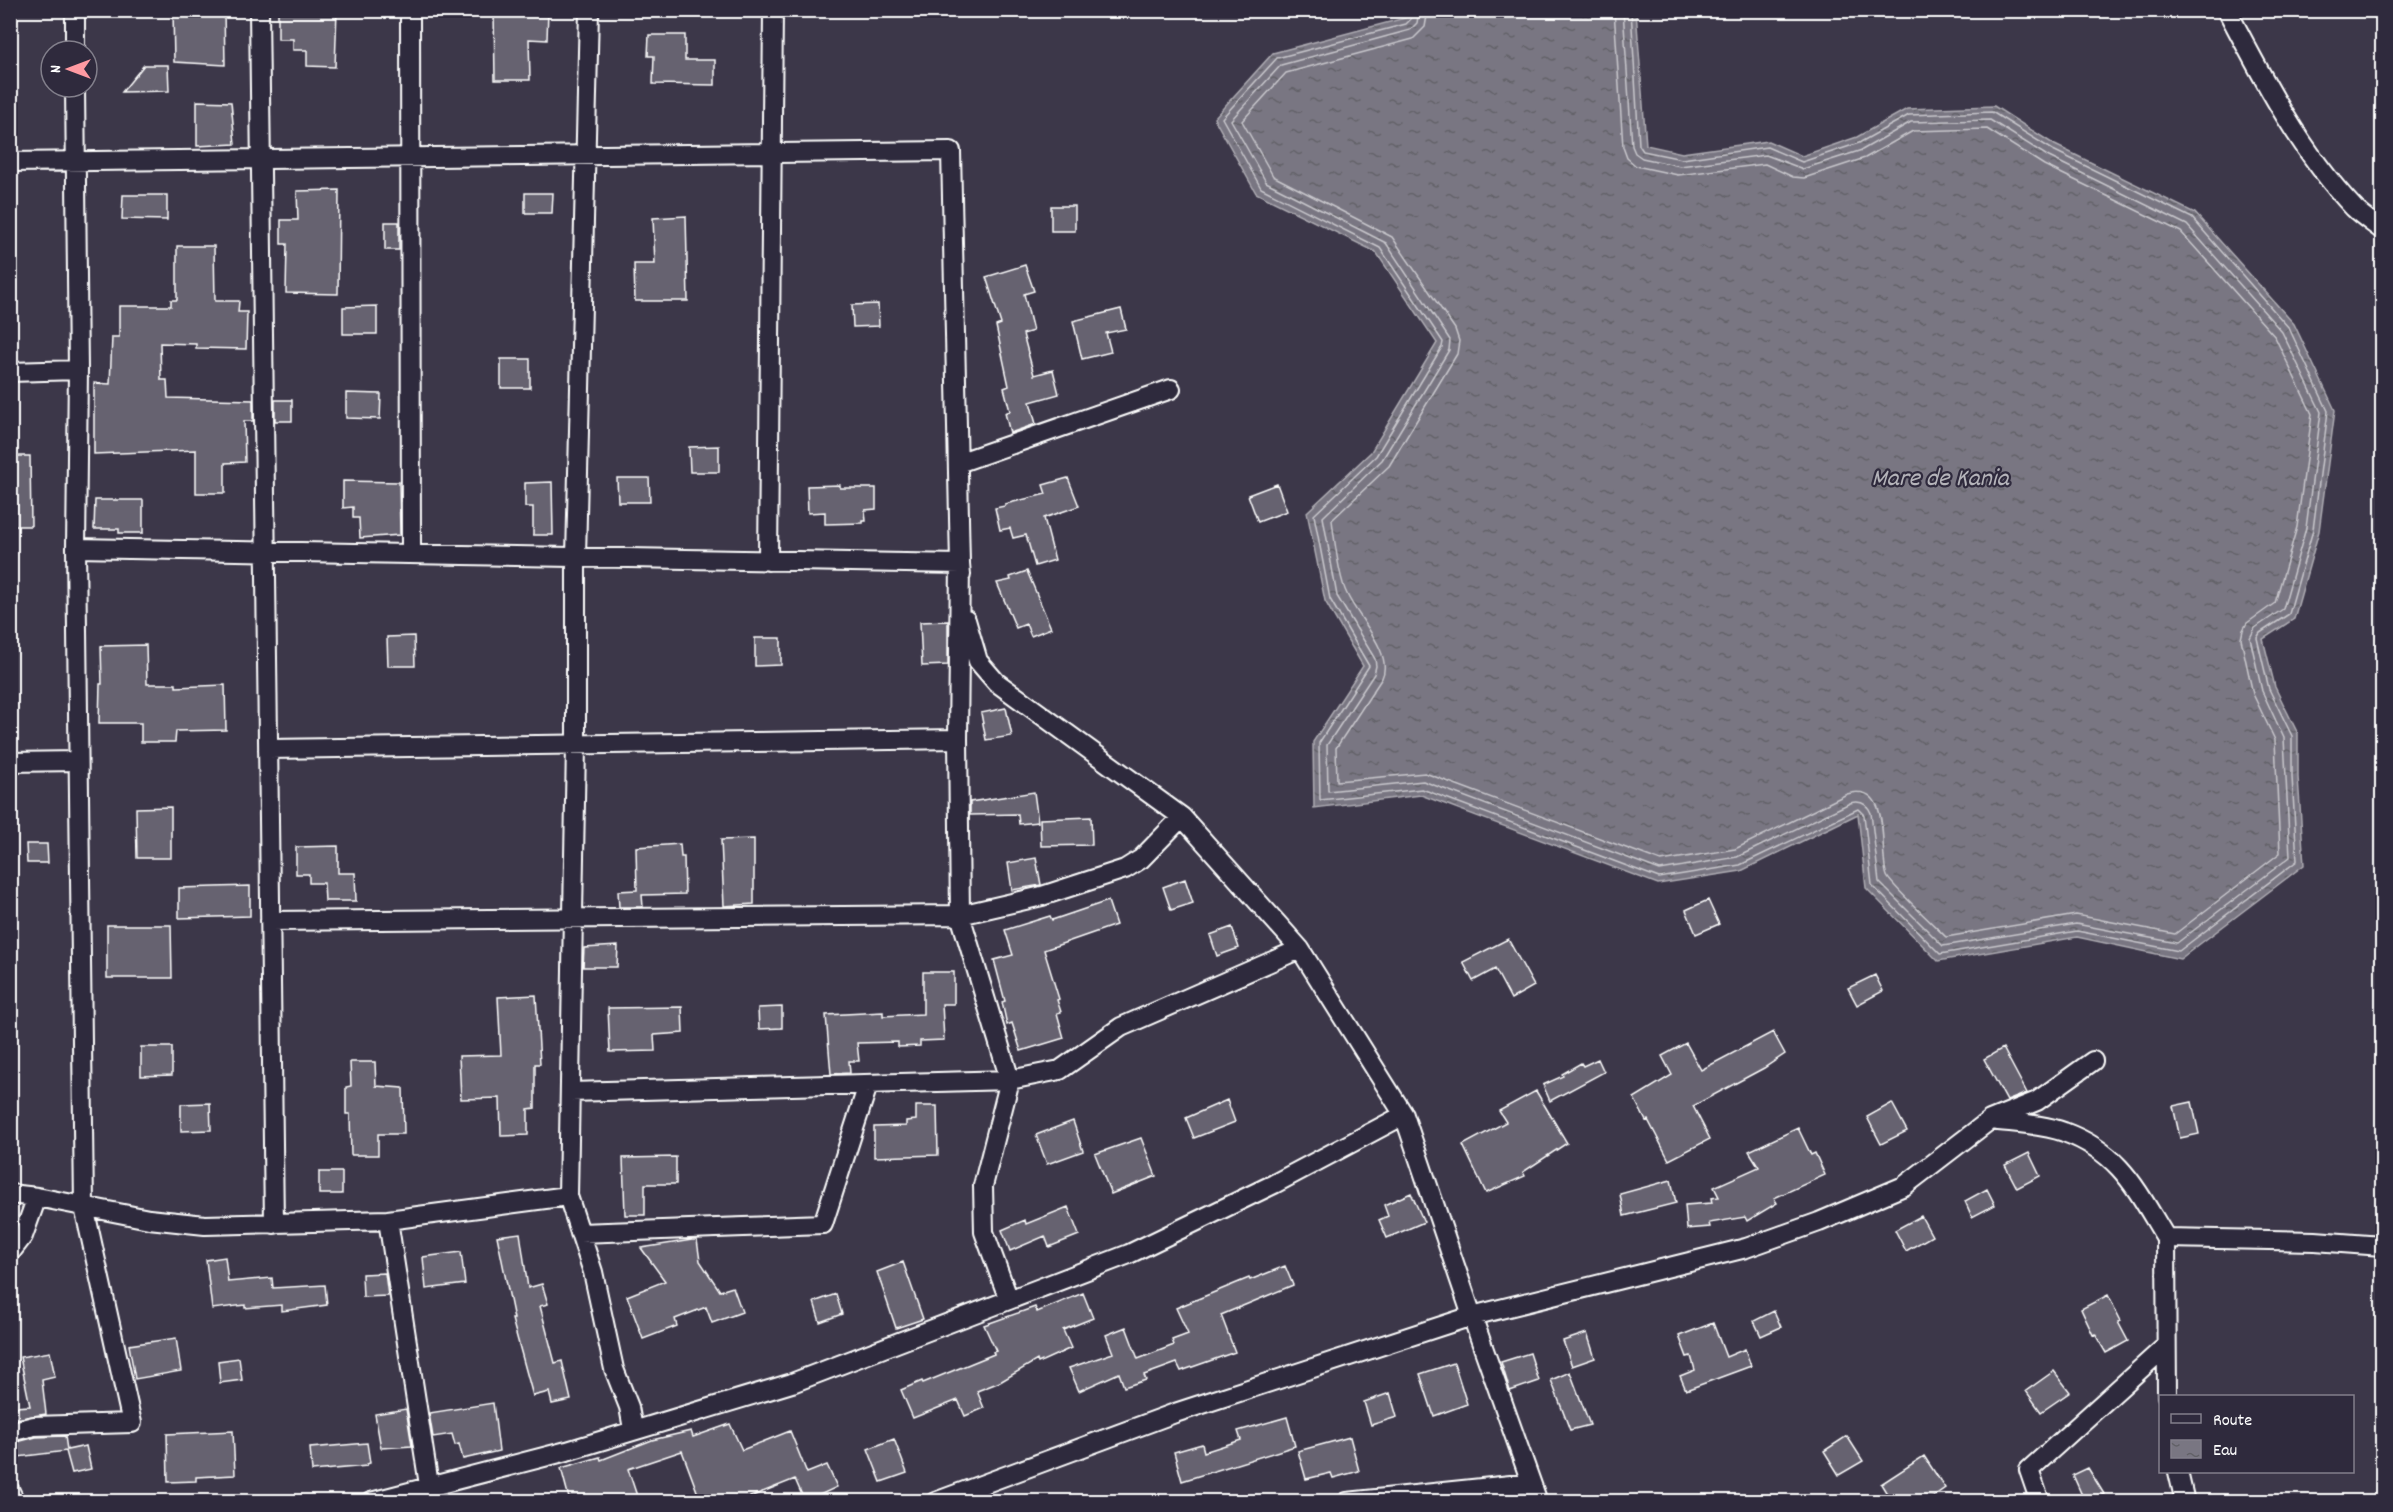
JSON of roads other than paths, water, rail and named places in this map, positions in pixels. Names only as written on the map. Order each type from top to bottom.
[{"type":"street","points":[[75,10],[75,39]]},
{"type":"street","points":[[259,10],[274,1224]]},
{"type":"street","points":[[410,10],[411,554]]},
{"type":"street","points":[[589,10],[576,557],[576,745],[568,1196],[593,1272],[614,1369],[629,1407],[633,1430]]},
{"type":"street","points":[[768,561],[773,10]]},
{"type":"street","points":[[2227,10],[2251,56],[2311,157],[2355,209],[2382,231]]},
{"type":"street","points":[[10,1432],[34,1426],[132,1423],[84,1207],[76,548],[78,370],[75,99]]},
{"type":"street","points":[[10,162],[951,151],[960,564],[958,739],[960,915],[1010,1080],[983,1186],[984,1232],[1009,1300]]},
{"type":"street","points":[[10,372],[78,370]]},
{"type":"street","points":[[958,463],[1171,389]]},
{"type":"street","points":[[76,548],[960,564]]},
{"type":"street","points":[[960,564],[967,628],[978,661],[985,671],[1009,693],[1182,817],[1300,949],[1404,1115],[1538,1502]]},
{"type":"street","points":[[268,749],[958,739]]},
{"type":"street","points":[[10,762],[78,761]]},
{"type":"street","points":[[270,921],[960,915],[1042,896],[1125,869],[1141,859],[1182,817]]},
{"type":"street","points":[[570,1092],[1010,1080],[1060,1070],[1121,1027],[1300,949]]},
{"type":"street","points":[[935,1502],[1175,1413],[1472,1316],[1746,1248],[1819,1222],[1904,1186],[1990,1120],[2037,1101],[2093,1061]]},
{"type":"street","points":[[580,1233],[823,1224],[868,1085]]},
{"type":"street","points":[[371,1502],[429,1485],[567,1451],[792,1383],[1129,1254],[1274,1184],[1404,1115]]},
{"type":"street","points":[[1990,1120],[2062,1131],[2102,1150],[2131,1180],[2166,1238],[2167,1395]]},
{"type":"street","points":[[10,1194],[37,1197],[149,1219],[205,1225],[388,1220],[568,1196]]},
{"type":"street","points":[[10,1253],[22,1236],[37,1197]]},
{"type":"street","points":[[388,1220],[429,1485]]},
{"type":"street","points":[[2166,1238],[2315,1241],[2382,1246]]},
{"type":"street","points":[[2040,1502],[2029,1470],[2166,1346]]},
{"type":"street","points":[[2178,1473],[2185,1502]]},
{"type":"street","points":[[1347,1502],[1530,1483]]},
{"type":"street","points":[[10,1491],[15,1502]]},
{"type":"water","name":"Mare de Kania","points":[[1406,11],[1636,11],[1646,145],[1682,153],[1768,141],[1802,156],[1857,137],[1907,109],[1994,106],[2055,145],[2195,213],[2294,324],[2335,410],[2319,531],[2294,619],[2263,639],[2275,687],[2298,734],[2298,777],[2304,865],[2180,959],[2077,937],[1938,961],[1866,888],[1858,814],[1741,871],[1658,884],[1421,795],[1314,808],[1313,742],[1363,666],[1325,601],[1307,512],[1371,452],[1437,343],[1376,252],[1256,193],[1214,118],[1273,53],[1405,18]]}]
